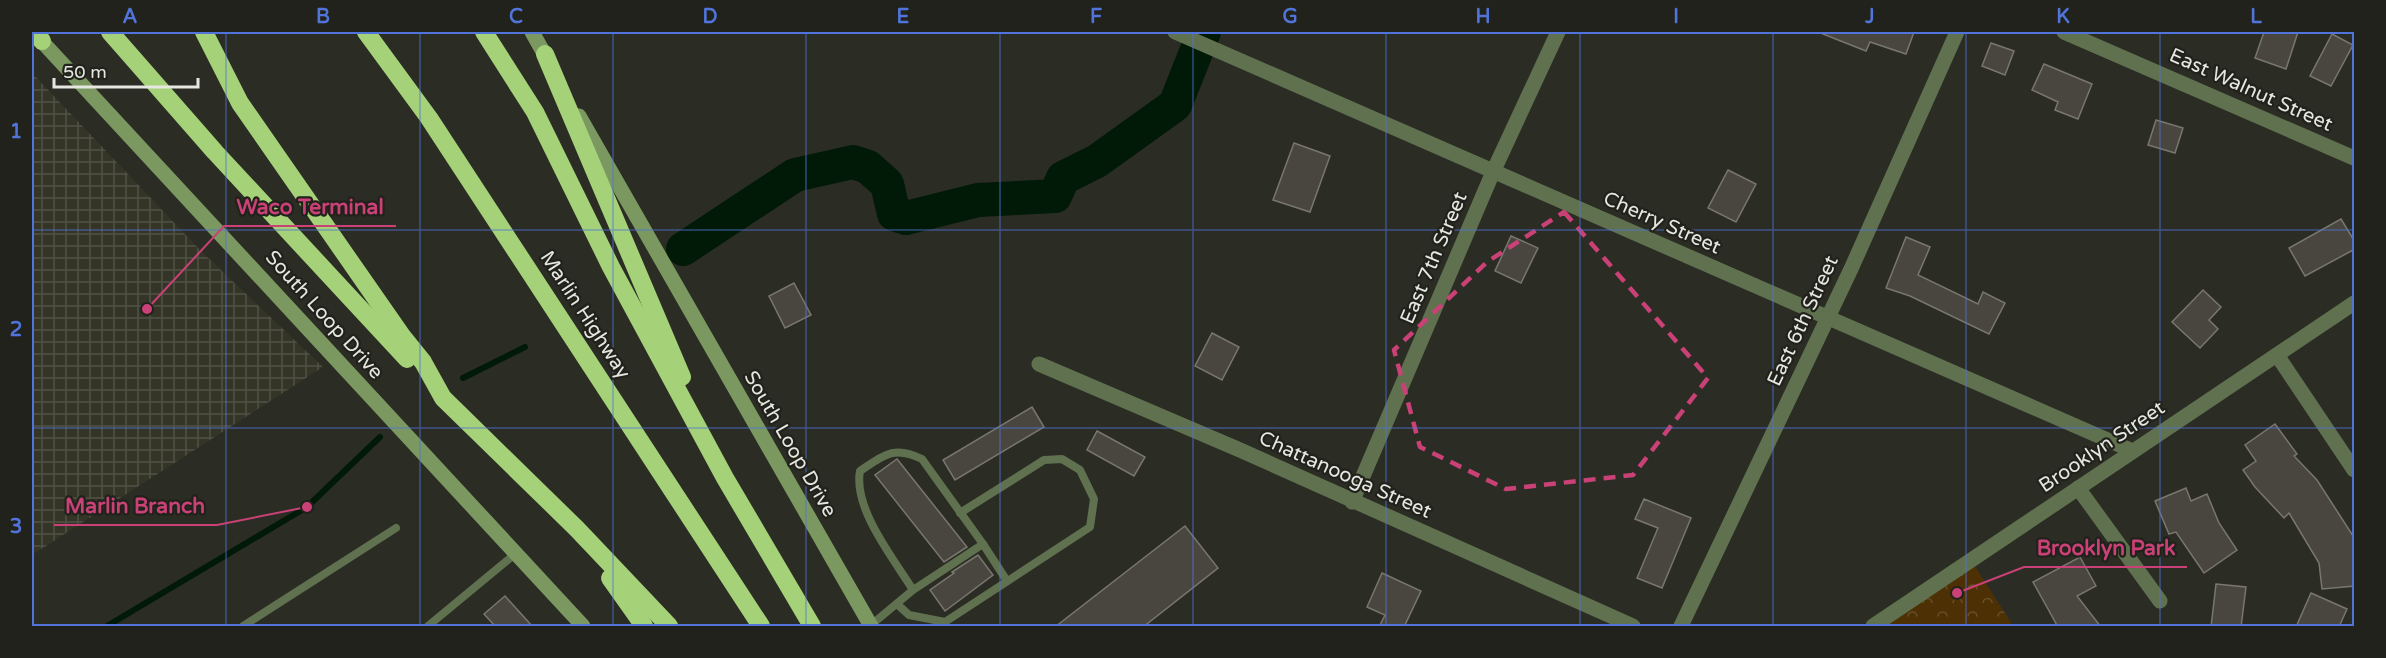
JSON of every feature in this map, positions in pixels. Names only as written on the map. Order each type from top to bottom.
[{"type":"highway","points":[[110,32],[215,152],[443,398],[577,530],[669,627]]},
{"type":"highway","points":[[204,32],[240,103],[402,336],[423,362],[443,398]]},
{"type":"highway","name":"Marlin Highway","points":[[366,32],[429,118],[761,627]]},
{"type":"highway","points":[[484,32],[535,112],[611,267],[725,478],[812,627]]},
{"type":"highway","points":[[544,54],[725,478]]},
{"type":"highway","points":[[577,530],[644,627]]},
{"type":"street","name":"South Loop Drive","points":[[532,32],[659,259],[871,626]]},
{"type":"street","name":"Cherry Street","points":[[1175,32],[2133,451]]},
{"type":"street","name":"East 7th Street","points":[[1352,502],[1493,172],[1558,32]]},
{"type":"street","name":"East 6th Street","points":[[1681,627],[1828,318],[1957,32]]},
{"type":"street","name":"East Walnut Street","points":[[2064,32],[2355,158]]},
{"type":"street","name":"South Loop Drive","points":[[37,35],[583,627]]},
{"type":"street","name":"Brooklyn Street","points":[[1873,627],[2355,303]]},
{"type":"street","points":[[2277,355],[2355,470]]},
{"type":"street","name":"Chattanooga Street","points":[[1039,364],[1240,450],[1633,627]]},
{"type":"street","points":[[2078,488],[2160,601]]},
{"type":"lane","points":[[913,590],[872,523],[863,502],[858,481],[860,471],[887,453],[906,452],[922,459],[1007,581]]},
{"type":"lane","points":[[897,604],[909,615],[945,622],[1090,527],[1094,499],[1080,470],[1062,459],[1044,460],[960,513]]},
{"type":"lane","points":[[243,627],[396,528]]},
{"type":"lane","points":[[871,626],[913,590],[983,544]]},
{"type":"lane","points":[[428,627],[514,554]]},
{"type":"highlighted area","points":[[1564,212],[1708,378],[1633,475],[1506,489],[1420,447],[1394,350],[1487,262]]},
{"type":"shaded area","points":[[32,73],[202,252],[323,367],[32,555]]},
{"type":"green space","points":[[1971,560],[2013,626],[1872,626]]},
{"type":"building","points":[[1818,32],[1914,32],[1906,54],[1870,42],[1866,51]]},
{"type":"building","points":[[2264,32],[2298,32],[2286,69],[2255,58]]},
{"type":"building","points":[[2332,34],[2353,45],[2331,86],[2310,76]]},
{"type":"building","points":[[1991,43],[2014,51],[2005,75],[1982,66]]},
{"type":"building","points":[[2044,64],[2092,84],[2078,119],[2055,110],[2058,102],[2032,90]]},
{"type":"building","points":[[2156,120],[2183,128],[2175,153],[2148,145]]},
{"type":"building","points":[[1294,143],[1330,156],[1310,212],[1273,200]]},
{"type":"building","points":[[1728,170],[1756,184],[1736,222],[1708,208]]},
{"type":"building","points":[[2341,219],[2355,242],[2355,249],[2305,276],[2289,248]]},
{"type":"building","points":[[1511,236],[1538,248],[1521,283],[1495,271]]},
{"type":"building","points":[[1906,237],[1930,247],[1918,275],[1978,304],[1983,292],[2005,303],[1989,334],[1910,296],[1886,288]]},
{"type":"building","points":[[794,283],[811,315],[785,328],[769,296]]},
{"type":"building","points":[[2203,290],[2221,307],[2209,320],[2218,329],[2200,348],[2172,322]]},
{"type":"building","points":[[1212,333],[1239,347],[1222,380],[1195,366]]},
{"type":"building","points":[[1032,407],[1044,427],[955,480],[943,460]]},
{"type":"building","points":[[2275,424],[2297,454],[2294,456],[2317,480],[2355,539],[2355,586],[2322,589],[2319,563],[2289,513],[2284,518],[2255,487],[2243,470],[2256,461],[2245,445]]},
{"type":"building","points":[[1097,431],[1145,457],[1134,476],[1087,450]]},
{"type":"building","points":[[897,459],[967,547],[944,562],[875,475]]},
{"type":"building","points":[[2186,488],[2191,501],[2207,494],[2219,523],[2237,550],[2204,573],[2176,532],[2169,534],[2155,501]]},
{"type":"building","points":[[1644,499],[1691,518],[1662,588],[1637,578],[1658,528],[1635,519]]},
{"type":"building","points":[[1185,526],[1218,568],[1143,627],[1055,627]]},
{"type":"building","points":[[978,555],[993,575],[945,611],[930,590]]},
{"type":"building","points":[[2080,557],[2096,586],[2077,596],[2101,627],[2058,627],[2033,582]]},
{"type":"building","points":[[1382,573],[1421,591],[1404,627],[1379,627],[1385,615],[1367,607]]},
{"type":"building","points":[[2216,584],[2246,587],[2241,627],[2211,627]]},
{"type":"building","points":[[2311,593],[2347,609],[2339,627],[2296,627]]},
{"type":"building","points":[[505,596],[533,627],[496,627],[484,614]]},
{"type":"waterway","points":[[683,249],[795,175],[853,162],[868,167],[887,184],[894,214],[906,218],[978,200],[1055,196],[1063,178],[1097,161],[1175,105],[1204,32]]},
{"type":"waterway","points":[[463,378],[525,347]]},
{"type":"waterway","points":[[107,626],[307,507],[380,437]]},
{"type":"place","name":"Waco Terminal","points":[[147,309]]},
{"type":"place","name":"Marlin Branch","points":[[307,507]]},
{"type":"place","name":"Brooklyn Park","points":[[1957,593]]}]
